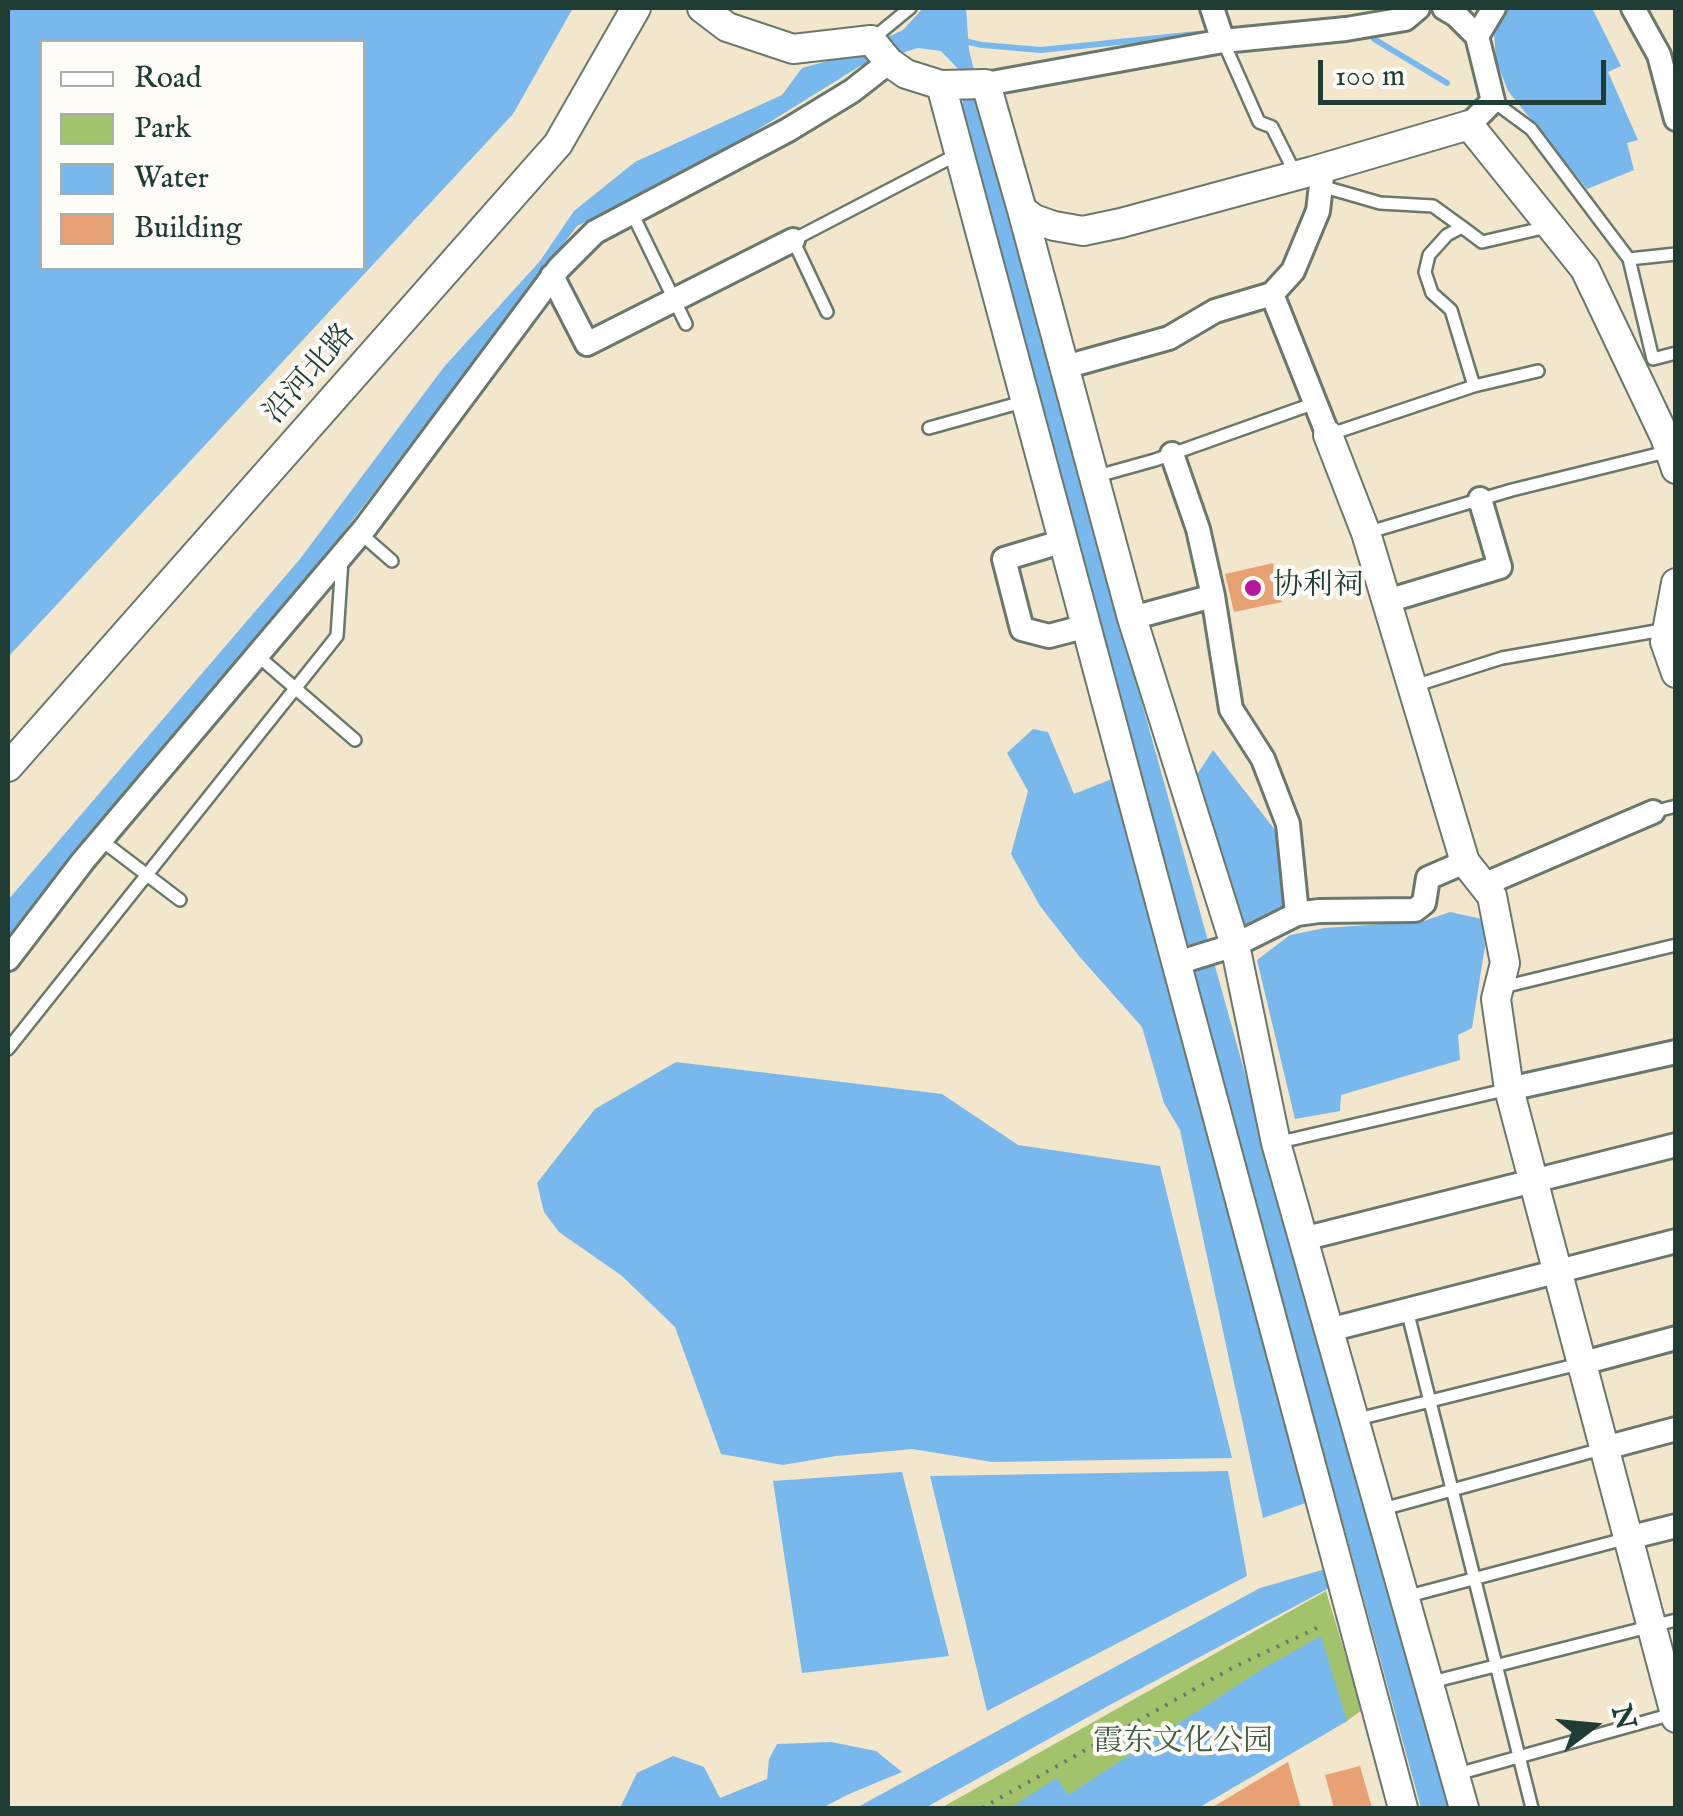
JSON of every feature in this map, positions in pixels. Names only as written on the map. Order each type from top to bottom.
[{"type":"street","name":"沿河北路","points":[[8,767],[558,144],[636,8]]},
{"type":"street","points":[[1212,8],[1223,42]]},
{"type":"street","points":[[719,13],[727,27],[793,50],[880,51],[906,74],[941,85],[986,84],[1223,42],[1346,29],[1405,19],[1418,8]]},
{"type":"street","points":[[1022,210],[1054,226],[1083,230],[1120,223],[1313,177],[1468,125],[1493,101],[1477,36],[1444,8]]},
{"type":"street","points":[[1477,36],[1494,8]]},
{"type":"street","points":[[1634,8],[1659,55],[1676,119]]},
{"type":"street","points":[[8,960],[101,840],[360,534],[552,276],[595,232],[788,130],[852,91],[880,51]]},
{"type":"street","points":[[986,84],[1132,618],[1235,945],[1276,1143],[1464,1808]]},
{"type":"street","points":[[941,85],[1403,1808]]},
{"type":"street","points":[[1468,125],[1585,268],[1674,457]]},
{"type":"street","points":[[1065,367],[1169,338],[1215,311],[1272,294],[1293,271],[1318,211],[1313,177]]},
{"type":"street","points":[[552,276],[588,344],[793,240]]},
{"type":"street","points":[[1272,294],[1366,533],[1465,862],[1492,896],[1505,963],[1496,999],[1509,1090],[1628,1538],[1663,1623],[1675,1715]]},
{"type":"street","points":[[1172,454],[1198,528],[1231,709],[1263,759],[1288,824],[1297,914]]},
{"type":"street","points":[[1387,601],[1500,567],[1480,500]]},
{"type":"street","points":[[1064,541],[1004,559],[1022,629],[1048,636],[1087,626]]},
{"type":"street","points":[[1676,583],[1665,642],[1676,673]]},
{"type":"street","points":[[1132,618],[1213,596]]},
{"type":"street","points":[[1483,885],[1664,809]]},
{"type":"street","points":[[1177,963],[1235,945],[1297,914],[1415,910],[1424,902],[1428,878],[1465,862]]},
{"type":"street","points":[[1509,1090],[1676,1052]]},
{"type":"street","points":[[1303,1239],[1676,1145]]},
{"type":"street","points":[[1329,1330],[1676,1241]]},
{"type":"street","points":[[1583,1363],[1676,1338]]},
{"type":"street","points":[[1605,1448],[1676,1429]]},
{"type":"street","points":[[1628,1538],[1676,1526]]},
{"type":"lane","points":[[880,51],[910,8]]},
{"type":"lane","points":[[1223,42],[1259,122],[1272,127],[1313,177],[1380,203],[1433,206],[1482,242],[1551,226]]},
{"type":"lane","points":[[1493,101],[1531,129],[1629,259],[1653,359],[1676,353]]},
{"type":"lane","points":[[827,312],[793,240],[959,154]]},
{"type":"lane","points":[[632,213],[686,324]]},
{"type":"lane","points":[[1462,228],[1447,235],[1429,254],[1425,272],[1432,293],[1451,310],[1474,386]]},
{"type":"lane","points":[[1629,259],[1676,254]]},
{"type":"lane","points":[[1328,435],[1474,386],[1538,371]]},
{"type":"lane","points":[[929,428],[1026,400]]},
{"type":"lane","points":[[1094,477],[1315,403]]},
{"type":"lane","points":[[1366,533],[1480,500],[1674,457]]},
{"type":"lane","points":[[360,534],[392,560]]},
{"type":"lane","points":[[8,1049],[336,636],[342,556]]},
{"type":"lane","points":[[1412,686],[1502,658],[1668,628]]},
{"type":"lane","points":[[258,656],[355,740]]},
{"type":"lane","points":[[101,840],[180,900]]},
{"type":"lane","points":[[1499,988],[1676,946]]},
{"type":"lane","points":[[1276,1143],[1509,1090]]},
{"type":"lane","points":[[1407,1310],[1532,1808]]},
{"type":"lane","points":[[1354,1420],[1583,1363]]},
{"type":"lane","points":[[1381,1510],[1605,1448]]},
{"type":"lane","points":[[1404,1597],[1628,1538]]},
{"type":"lane","points":[[1428,1682],[1663,1623]]},
{"type":"lane","points":[[1454,1775],[1675,1715]]},
{"type":"path","points":[[982,1808],[1234,1667],[1318,1627]]},
{"type":"green space","name":"霞东文化公园","points":[[1326,1591],[1362,1710],[1198,1808],[941,1808]]},
{"type":"water","points":[[8,8],[573,8],[513,114],[8,657]]},
{"type":"water","points":[[923,8],[966,8],[969,50],[1038,329],[1449,1808],[1421,1808],[1062,497],[963,111],[962,73],[941,51],[918,48],[860,66],[728,148],[577,226],[326,555],[8,946],[8,900],[300,559],[444,367],[540,261],[574,211],[635,162],[782,95],[802,68],[849,55],[903,30]]},
{"type":"water","points":[[1476,8],[1592,8],[1621,66],[1608,72],[1638,140],[1627,143],[1634,170],[1587,189],[1508,91],[1496,60],[1493,19]]},
{"type":"water","points":[[1033,729],[1048,732],[1074,794],[1112,779],[1189,1038],[1311,1501],[1263,1518],[1180,1130],[1164,1103],[1142,1027],[1040,906],[1011,854],[1028,791],[1007,753]]},
{"type":"water","points":[[1213,750],[1282,839],[1286,910],[1244,933],[1189,787]]},
{"type":"water","points":[[1450,912],[1482,919],[1485,946],[1472,1028],[1458,1035],[1460,1060],[1341,1095],[1340,1111],[1295,1119],[1257,960],[1290,935],[1325,928],[1424,921]]},
{"type":"water","points":[[676,1062],[942,1094],[1018,1145],[1160,1166],[1232,1458],[992,1462],[912,1449],[783,1465],[721,1454],[675,1327],[622,1276],[559,1232],[544,1212],[537,1183],[595,1109]]},
{"type":"water","points":[[1228,1471],[1247,1576],[987,1711],[930,1476]]},
{"type":"water","points":[[902,1472],[949,1656],[802,1673],[773,1481]]},
{"type":"water","points":[[1329,1568],[1331,1587],[925,1808],[856,1808],[1260,1588]]},
{"type":"water","points":[[1321,1636],[1347,1721],[1198,1808],[1010,1808],[1057,1778],[1068,1795],[1264,1668]]},
{"type":"water","points":[[831,1742],[876,1751],[902,1772],[822,1808],[620,1808],[637,1773],[673,1756],[704,1767],[720,1798],[767,1779],[769,1759],[777,1744]]},
{"type":"building","name":"协利祠","points":[[1273,563],[1282,602],[1234,612],[1225,574]]},
{"type":"building","points":[[1288,1762],[1301,1808],[1211,1808]]},
{"type":"building","points":[[1360,1766],[1372,1808],[1334,1808],[1325,1775]]},
{"type":"waterway","points":[[960,40],[1041,50],[1197,34]]},
{"type":"waterway","points":[[1374,39],[1447,83]]},
{"type":"place","name":"协利祠","points":[[1253,588]]}]
